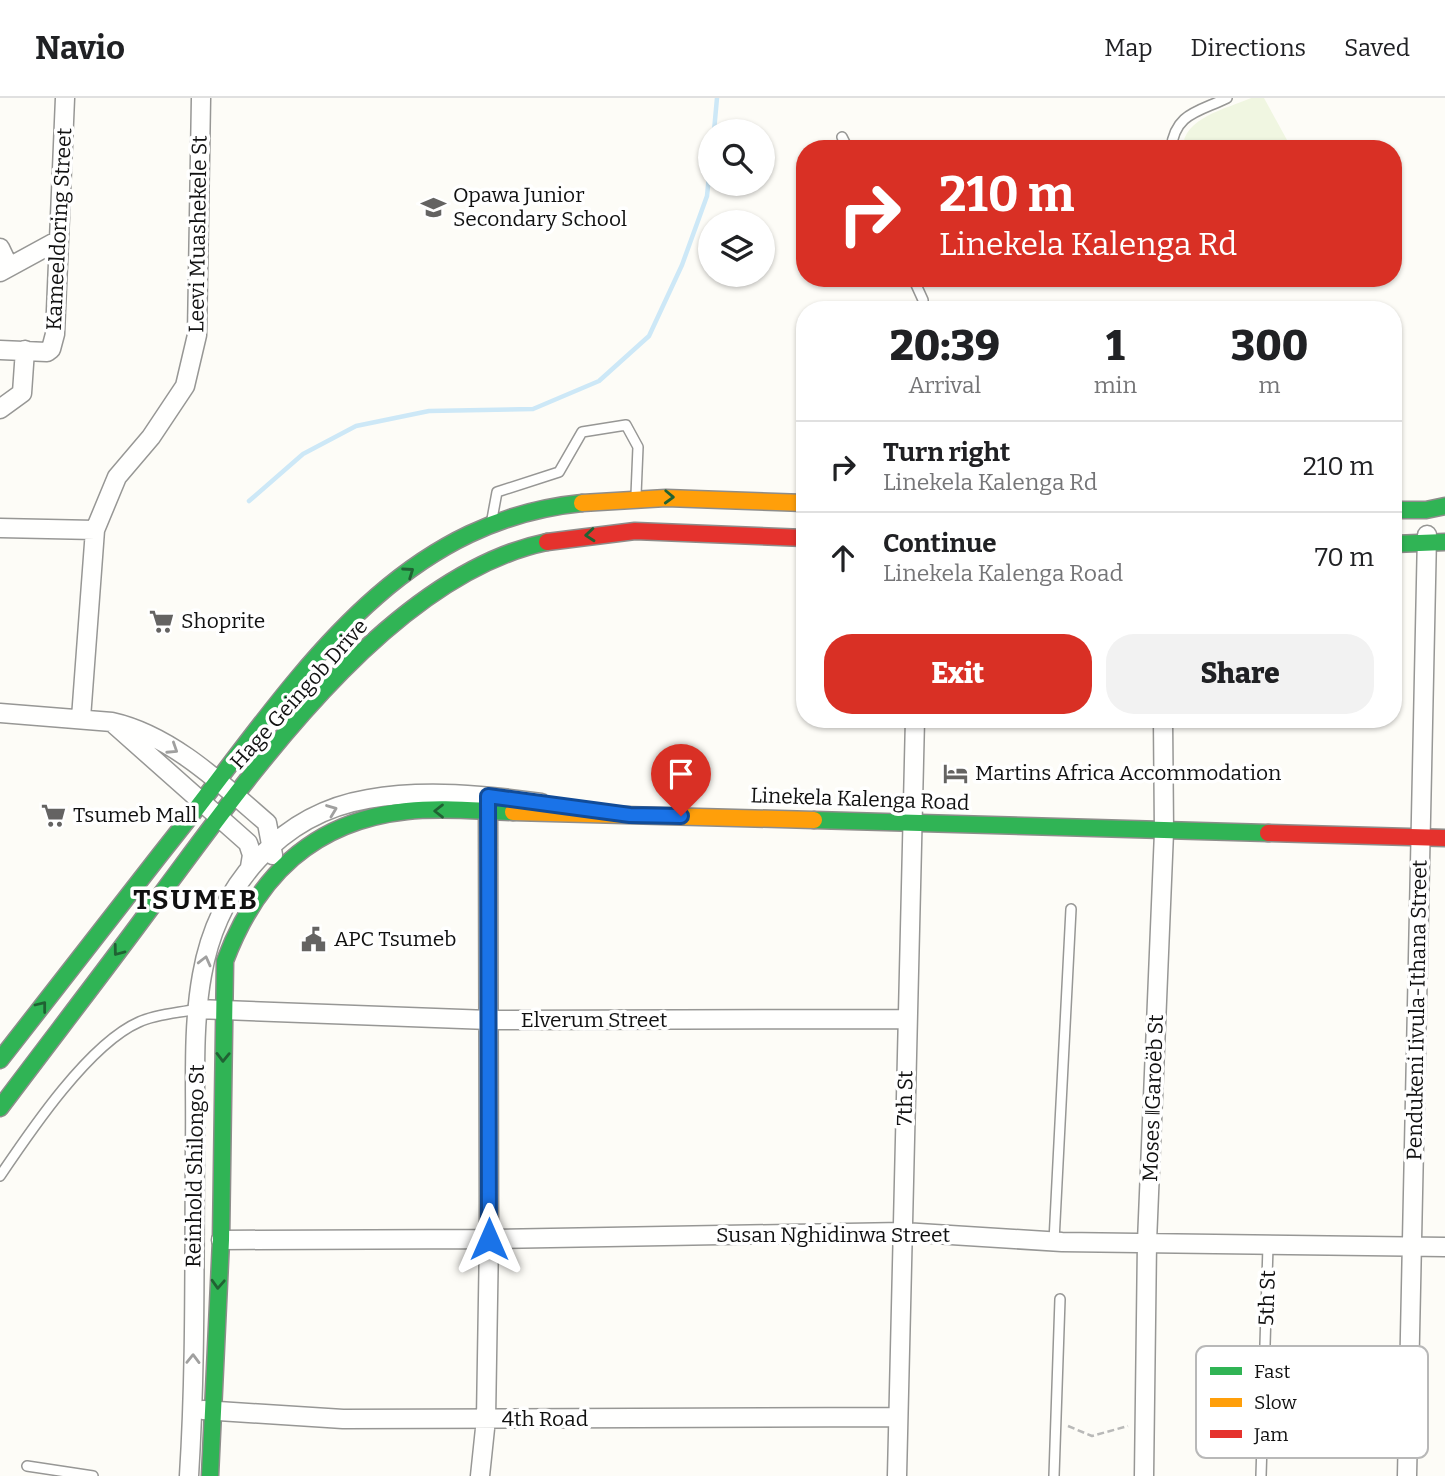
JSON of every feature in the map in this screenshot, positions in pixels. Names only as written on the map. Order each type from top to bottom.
[{"type":"main road","name":"Hage Geingob Drive","points":[[0,1108],[236,796],[352,662],[384,610],[445,547],[527,512],[636,503],[796,503]]},
{"type":"main road","points":[[1402,510],[1426,510],[1445,506]]},
{"type":"main road","name":"Hage Geingob Drive","points":[[0,1060],[324,645],[384,610],[521,549],[567,537],[637,526],[796,537]]},
{"type":"main road","points":[[1402,544],[1436,543]]},
{"type":"main road","points":[[307,847],[364,820],[399,811],[488,803]]},
{"type":"main road","name":"Linekela Kalenga Road","points":[[630,815],[1445,838]]},
{"type":"main road","name":"Reinhold Shilongo St","points":[[210,1476],[202,1410],[221,1240],[225,961],[234,931],[248,904],[265,884]]},
{"type":"street","name":"Kameeldoring Street","points":[[0,350],[47,352],[53,343],[65,98]]},
{"type":"street","name":"Leevi Muashekele St","points":[[81,718],[94,530],[117,477],[151,437],[185,386],[197,335],[201,98]]},
{"type":"street","points":[[0,248],[4,270],[57,241]]},
{"type":"street","points":[[0,409],[22,393],[25,350]]},
{"type":"street","name":"Pendukeni Iivula-Ithana Street","points":[[1411,1346],[1420,838],[1436,543],[1426,510]]},
{"type":"street","points":[[0,528],[94,530]]},
{"type":"street","points":[[0,713],[81,718],[129,726],[174,749],[267,823],[283,828],[365,799],[399,794],[630,815]]},
{"type":"street","points":[[112,722],[219,819],[268,851],[307,847]]},
{"type":"street","name":"7th St","points":[[897,1476],[915,728]]},
{"type":"street","name":"Moses ǁGaroëb St","points":[[1144,1476],[1147,1242],[1164,832],[1163,728]]},
{"type":"street","points":[[480,1476],[486,1419],[489,1239],[488,803]]},
{"type":"street","name":"Reinhold Shilongo St","points":[[265,884],[272,866],[268,851],[267,823]]},
{"type":"street","points":[[268,851],[300,824]]},
{"type":"street","name":"Reinhold Shilongo St","points":[[189,1476],[202,1410],[197,1009],[211,938],[223,908],[250,867],[252,855],[268,851]]},
{"type":"street","name":"Elverum Street","points":[[197,1009],[489,1020],[907,1019]]},
{"type":"street","name":"Susan Nghidinwa Street","points":[[221,1240],[489,1239],[903,1232],[1054,1241],[1445,1247]]},
{"type":"street","name":"4th Road","points":[[202,1410],[343,1419],[897,1417]]},
{"type":"street","name":"Pendukeni Iivula-Ithana Street","points":[[1408,1458],[1408,1476]]},
{"type":"lane","points":[[1172,140],[1173,131],[1183,119],[1227,98]]},
{"type":"lane","points":[[490,526],[497,492],[559,472],[582,432],[626,425],[638,447],[636,503]]},
{"type":"lane","points":[[1054,1241],[1071,909]]},
{"type":"lane","points":[[0,1176],[30,1134],[110,1039],[140,1021],[197,1009]]},
{"type":"lane","name":"5th St","points":[[1265,1346],[1268,1245]]},
{"type":"lane","points":[[1054,1476],[1060,1299]]},
{"type":"lane","name":"5th St","points":[[1261,1476],[1262,1458]]},
{"type":"lane","points":[[27,1466],[93,1476]]},
{"type":"path","points":[[1056,1421],[1092,1436],[1145,1422]]},
{"type":"green space","points":[[1251,98],[1264,98],[1287,140],[1185,140],[1197,122]]},
{"type":"waterway","points":[[715,119],[717,98]]},
{"type":"waterway","points":[[249,501],[303,454],[356,426],[429,411],[533,409],[599,381],[649,336],[682,265],[707,196]]},
{"type":"traffic: fast","points":[[0,1060],[272,711],[313,661],[357,614],[405,574],[457,540],[516,516],[582,503]]},
{"type":"traffic: fast","points":[[1402,510],[1426,510],[1445,506]]},
{"type":"traffic: fast","points":[[0,1108],[231,801],[324,689],[376,639],[431,595],[488,562],[547,542]]},
{"type":"traffic: fast","points":[[1402,544],[1445,542]]},
{"type":"traffic: fast","points":[[210,1476],[221,1240],[225,961],[238,931],[272,879],[293,858],[317,840],[343,827],[374,817],[407,811],[447,809],[513,812]]},
{"type":"traffic: fast","points":[[814,820],[1268,833]]},
{"type":"traffic: slow","points":[[582,503],[666,498],[796,503]]},
{"type":"traffic: slow","points":[[513,812],[814,820]]},
{"type":"traffic: jam","points":[[547,542],[635,531],[796,538]]},
{"type":"traffic: jam","points":[[1268,833],[1445,838]]},
{"type":"place","name":"Opawa Junior Secondary School","points":[[433,207]]},
{"type":"place","name":"Shoprite","points":[[161,621]]},
{"type":"place","name":"Martins Africa Accommodation","points":[[955,773]]},
{"type":"place","name":"Tsumeb Mall","points":[[53,815]]},
{"type":"place","name":"APC Tsumeb","points":[[314,939]]},
{"type":"district","name":"TSUMEB","points":[[196,899]]},
{"type":"route","points":[[489,1239],[488,796],[630,815],[681,816]]}]
